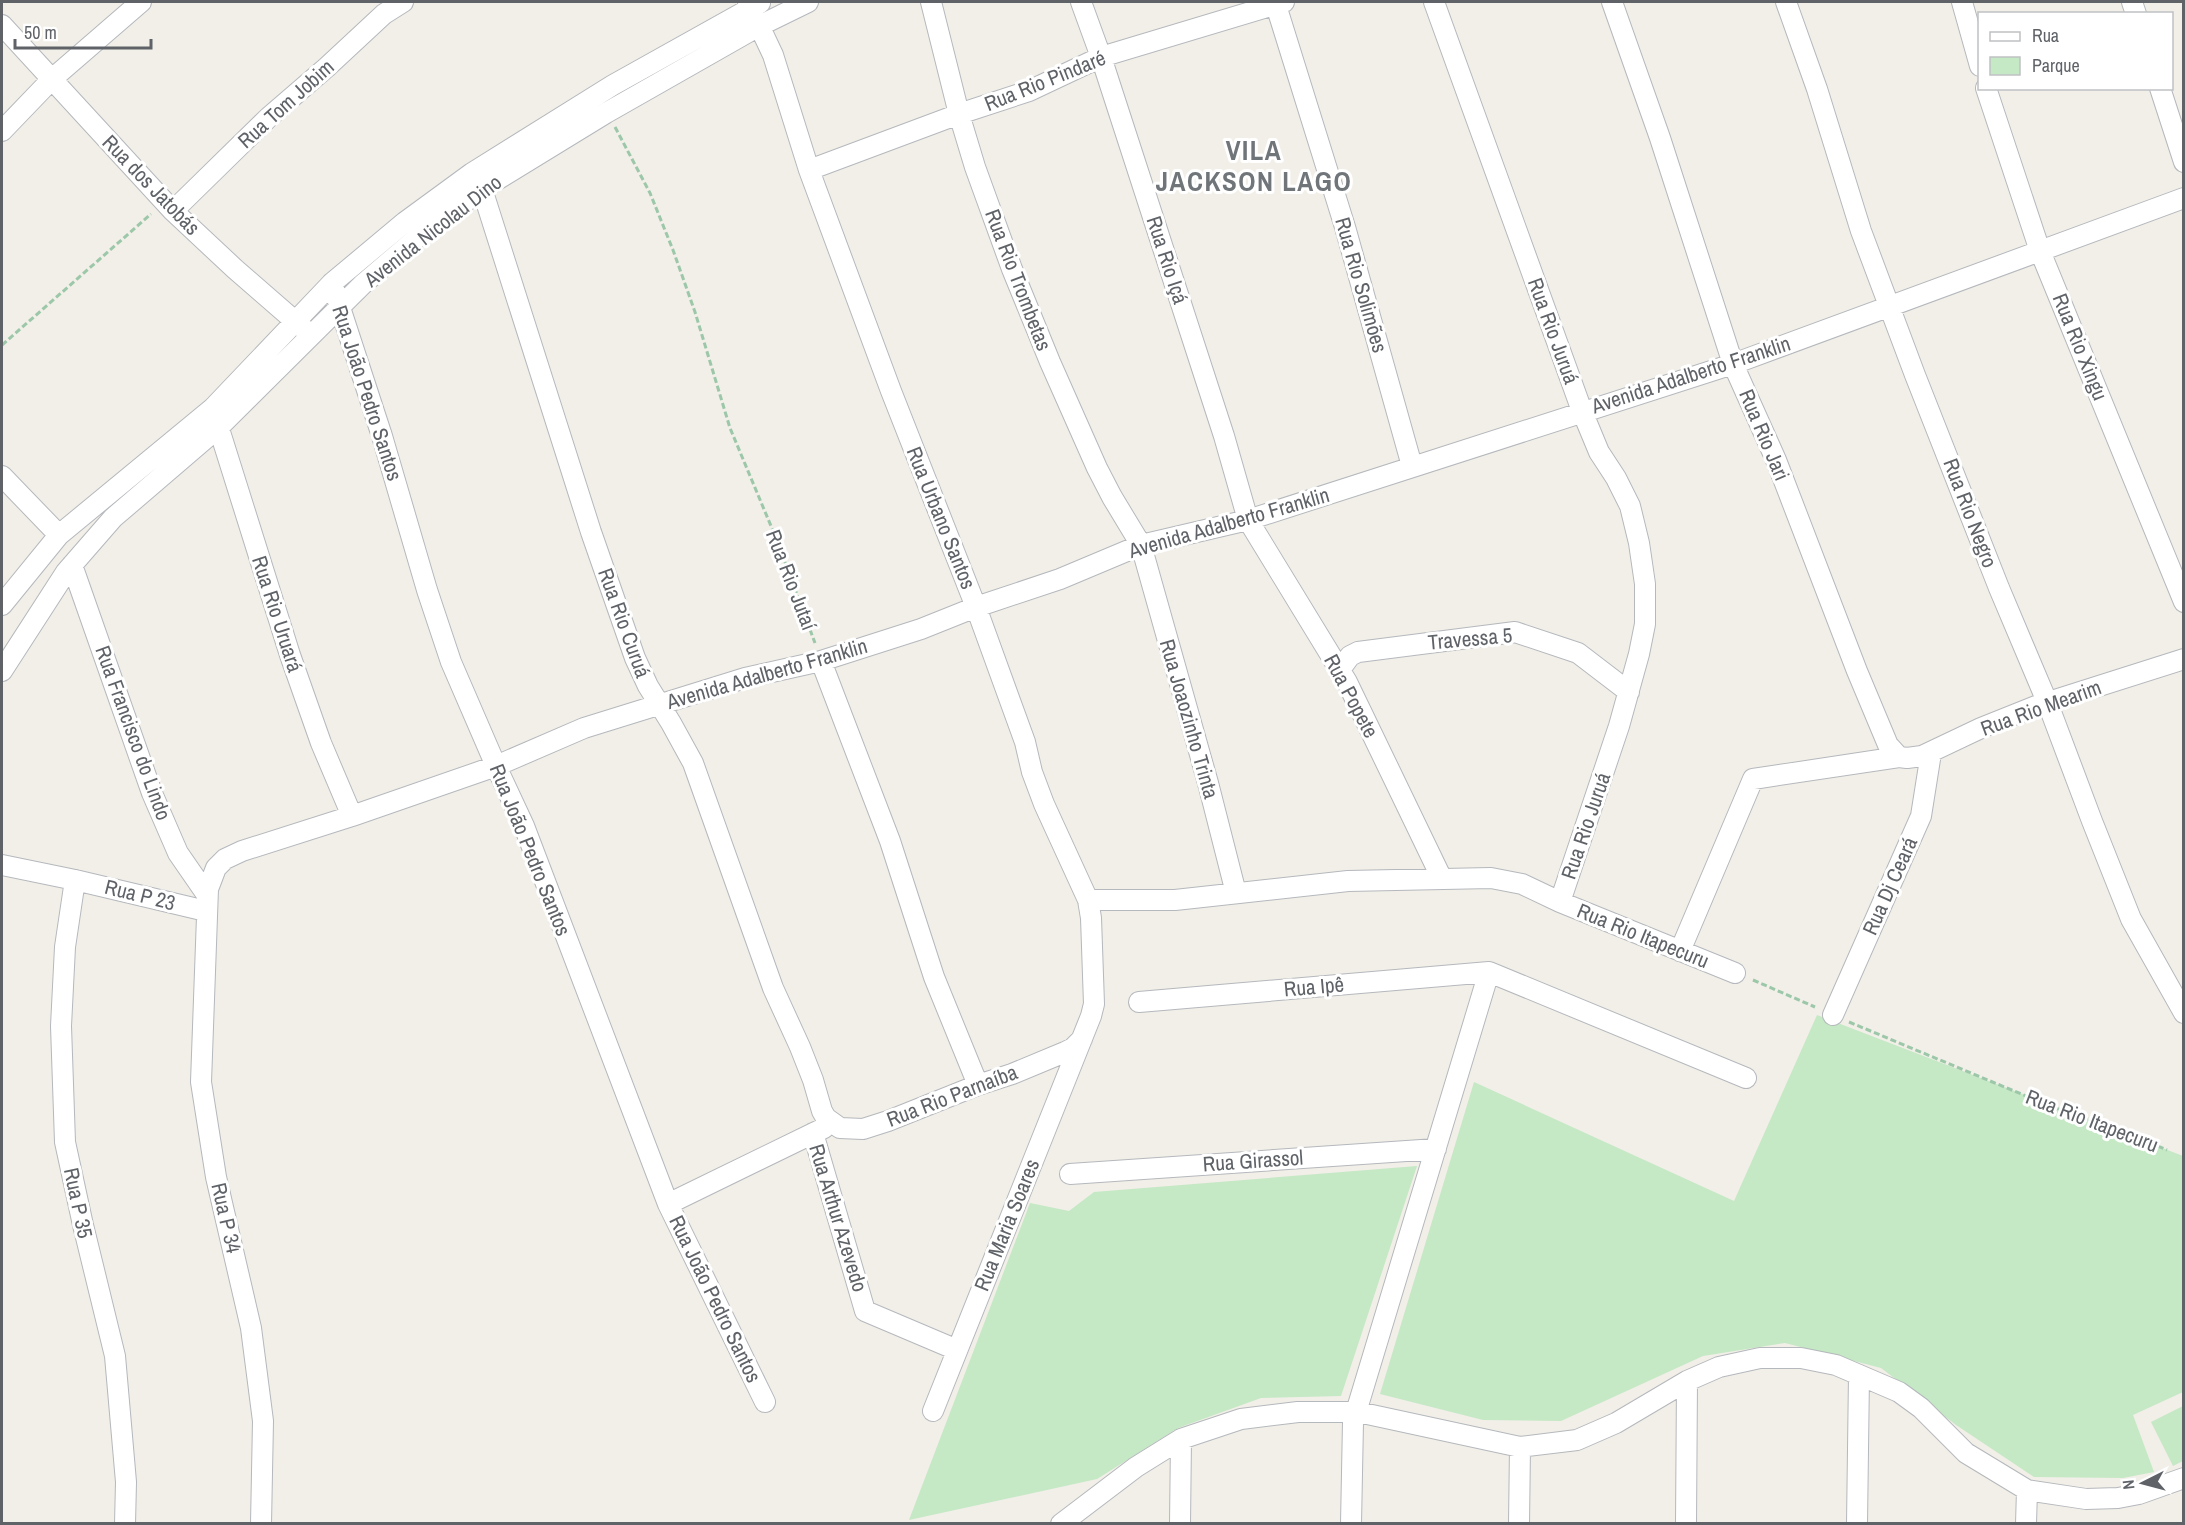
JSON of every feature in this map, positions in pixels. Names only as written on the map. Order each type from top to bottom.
[{"type":"street","points":[[2,131],[52,79],[141,2]]},
{"type":"street","name":"Rua Tom Jobim","points":[[169,207],[384,14],[404,2]]},
{"type":"street","name":"Avenida Nicolau Dino","points":[[2,671],[72,565],[113,519],[218,428],[363,284],[417,238],[482,189],[606,113],[759,26],[808,2]]},
{"type":"street","name":"Rua Rio Trombetas","points":[[930,2],[975,167],[1012,269],[1050,362],[1112,497],[1141,545]]},
{"type":"street","name":"Rua Rio Içá","points":[[1081,2],[1224,436],[1248,520]]},
{"type":"street","name":"Rua Rio Pindaré","points":[[809,170],[959,114],[1029,91],[1101,57],[1278,2]]},
{"type":"street","name":"Rua Rio Solimões","points":[[1278,2],[1345,226],[1412,466]]},
{"type":"street","name":"Rua Rio Juruá","points":[[1434,2],[1582,411],[1599,453],[1616,478],[1630,506],[1639,543],[1645,584],[1646,624],[1629,692],[1560,902]]},
{"type":"street","name":"Rua Rio Jari","points":[[1612,2],[1660,138],[1733,364],[1776,460],[1888,745],[1899,757]]},
{"type":"street","name":"Rua Rio Negro","points":[[1786,2],[1817,89],[1862,231],[1999,588],[2048,704],[2131,919],[2184,1013]]},
{"type":"street","points":[[1962,2],[1978,59]]},
{"type":"street","name":"Avenida Nicolau Dino","points":[[2,605],[58,535],[213,408],[332,284],[405,222],[472,173],[613,85],[754,3]]},
{"type":"street","name":"Rua Urbano Santos","points":[[754,3],[759,26],[773,55],[809,170],[895,401],[976,607],[1025,742],[1032,772],[1044,804],[1088,900],[1091,918],[1094,1004],[1082,1039]]},
{"type":"street","name":"Rua dos Jatobás","points":[[2,25],[169,207],[310,335]]},
{"type":"street","name":"Rua Rio Xingu","points":[[1987,90],[2040,251],[2184,602]]},
{"type":"street","points":[[2161,90],[2184,162]]},
{"type":"street","name":"Rua Rio Curuá","points":[[482,189],[595,543],[635,658],[648,686],[693,763],[773,988],[800,1047],[827,1118]]},
{"type":"street","name":"Avenida Adalberto Franklin","points":[[206,903],[216,868],[225,859],[242,851],[496,766],[584,728],[745,678],[821,661],[921,629],[976,607],[1060,579],[1141,545],[1248,520],[1733,364],[2184,198]]},
{"type":"street","name":"Rua João Pedro Santos","points":[[332,284],[379,426],[451,662],[524,826],[668,1204],[765,1402]]},
{"type":"street","name":"Rua Rio Uruará","points":[[213,408],[290,655],[321,743],[352,816]]},
{"type":"street","points":[[2,476],[58,535]]},
{"type":"street","name":"Rua Popete","points":[[1248,520],[1347,682],[1442,879]]},
{"type":"street","name":"Rua Joaozinho Trinta","points":[[1141,545],[1208,783],[1236,893]]},
{"type":"street","name":"Rua Francisco do Lindo","points":[[72,565],[152,793],[178,853],[206,903]]},
{"type":"street","name":"Travessa 5","points":[[1339,671],[1350,656],[1358,652],[1515,632],[1578,652],[1629,692]]},
{"type":"street","name":"Rua Rio Mearim","points":[[1680,951],[1753,779],[1899,757],[1914,758],[1931,753],[1981,728],[2036,706],[2184,659]]},
{"type":"street","points":[[821,661],[890,842],[934,977],[978,1085]]},
{"type":"street","name":"Rua Dj Ceará","points":[[1833,1015],[1921,816],[1931,753]]},
{"type":"street","name":"Rua P 23","points":[[2,865],[206,903]]},
{"type":"street","name":"Rua Rio Itapecuru","points":[[1088,900],[1175,900],[1348,881],[1491,878],[1522,884],[1560,902],[1735,973]]},
{"type":"street","name":"Rua P 35","points":[[75,880],[65,947],[61,1026],[65,1142],[115,1356],[126,1482],[125,1524]]},
{"type":"street","name":"Rua P 34","points":[[206,903],[201,1082],[216,1176],[251,1328],[263,1421],[261,1524]]},
{"type":"street","points":[[1351,1524],[1353,1422],[1358,1412],[1489,972],[1746,1078]]},
{"type":"street","name":"Rua Ipê","points":[[1139,1002],[1489,972]]},
{"type":"street","name":"Rua Rio Parnaíba","points":[[827,1118],[840,1128],[863,1129],[1012,1074],[1073,1048],[1082,1039]]},
{"type":"street","name":"Rua Maria Soares","points":[[933,1411],[1082,1039]]},
{"type":"street","points":[[668,1204],[813,1133],[827,1118]]},
{"type":"street","name":"Rua Arthur Azevedo","points":[[813,1133],[865,1311],[957,1350]]},
{"type":"street","name":"Rua Girassol","points":[[1070,1174],[1436,1149]]},
{"type":"street","points":[[1061,1524],[1136,1467],[1181,1439],[1241,1419],[1298,1412],[1358,1412],[1520,1447],[1576,1440],[1616,1423],[1687,1381],[1719,1367],[1760,1358],[1801,1358],[1836,1365],[1899,1392],[1921,1408],[1966,1452],[2027,1490],[2086,1499],[2118,1498],[2139,1494],[2184,1478]]},
{"type":"street","points":[[1857,1524],[1859,1375]]},
{"type":"street","points":[[1686,1524],[1687,1381]]},
{"type":"street","points":[[1180,1524],[1181,1439]]},
{"type":"street","points":[[1519,1524],[1520,1447]]},
{"type":"street","points":[[2026,1524],[2027,1490]]},
{"type":"path","name":"Rua Rio Jutaí","points":[[606,113],[650,193],[669,240],[695,312],[730,428],[776,538],[821,661]]},
{"type":"path","points":[[2,345],[169,207]]},
{"type":"path","name":"Rua Rio Itapecuru","points":[[1735,973],[2050,1107],[2167,1150]]},
{"type":"green space","points":[[1817,1015],[2183,1156],[2183,1392],[2133,1415],[2154,1472],[2123,1478],[2034,1477],[1956,1425],[1881,1368],[1785,1343],[1703,1356],[1561,1421],[1483,1420],[1380,1394],[1474,1082],[1734,1201]]},
{"type":"green space","points":[[1417,1166],[1341,1396],[1261,1398],[1178,1428],[1097,1479],[909,1520],[1030,1203],[1069,1211],[1094,1192]]},
{"type":"green space","points":[[2183,1406],[2183,1461],[2173,1466],[2151,1422]]},
{"type":"district","name":"VILA JACKSON LAGO","points":[[1254,166]]}]
